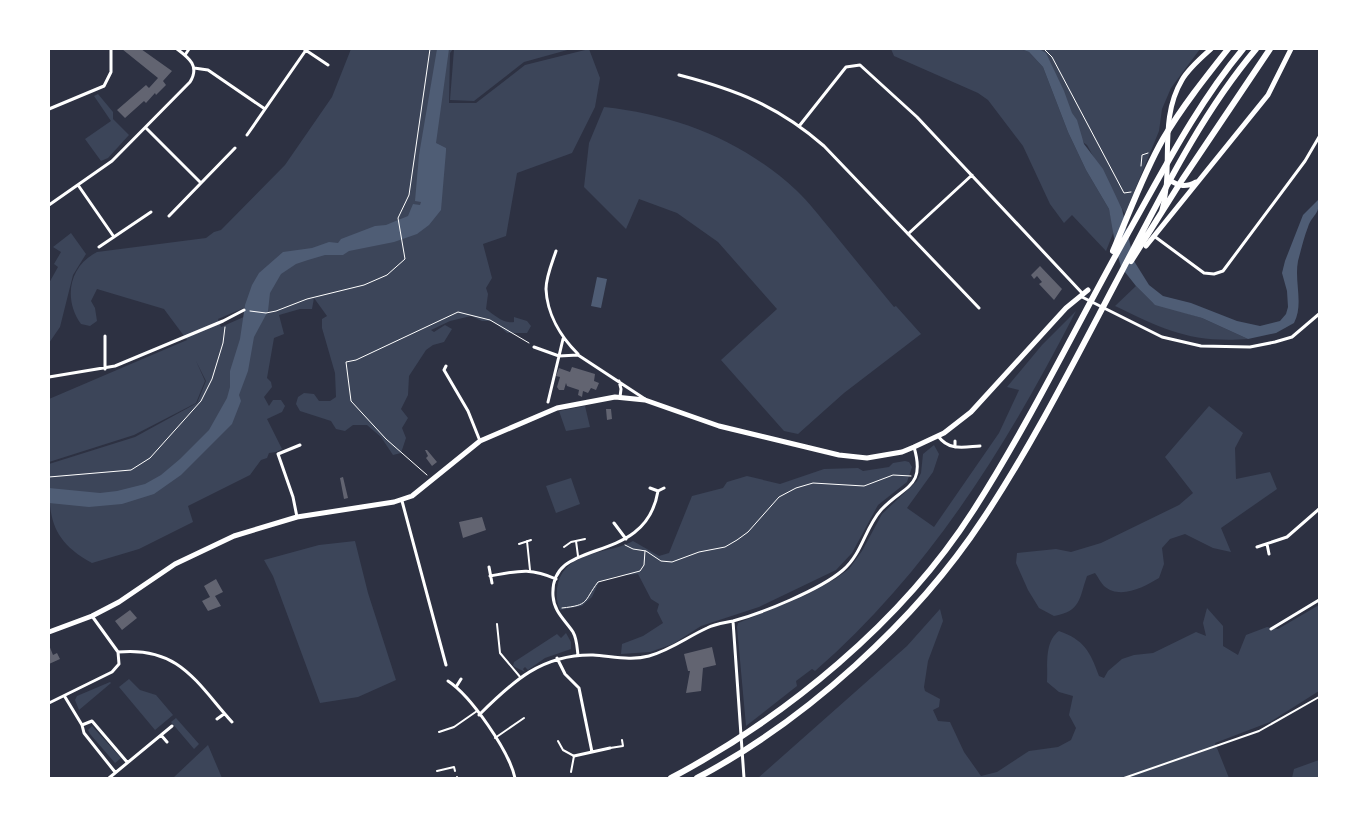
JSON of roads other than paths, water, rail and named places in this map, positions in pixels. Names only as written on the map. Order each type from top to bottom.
[{"type":"highway","points":[[1102,278],[1147,169],[1183,108],[1207,74],[1228,49]]},
{"type":"highway","points":[[671,778],[757,728],[810,688],[849,654],[916,585],[973,512],[1069,342],[1102,278],[1198,113],[1243,49]]},
{"type":"highway","points":[[697,778],[766,738],[812,703],[859,662],[928,591],[983,519],[1026,448],[1159,199],[1201,127],[1256,49]]},
{"type":"highway","points":[[1114,285],[1270,49]]},
{"type":"main road","points":[[1155,234],[1167,179],[1167,131],[1171,106],[1183,78],[1211,49]]},
{"type":"main road","points":[[1146,246],[1268,94],[1291,49]]},
{"type":"main road","points":[[1167,179],[1184,186],[1199,180]]},
{"type":"main road","points":[[49,632],[92,616],[131,595],[175,564],[234,536],[297,517],[402,501],[418,492],[480,441],[552,410],[599,399],[620,397],[646,400],[719,426],[839,456],[866,458],[896,454],[955,427],[971,412],[1046,329],[1088,290]]},
{"type":"street","points":[[49,109],[104,86],[111,72],[110,49]]},
{"type":"street","points":[[49,205],[112,161],[182,91],[192,78],[194,68],[185,55],[177,49]]},
{"type":"street","points":[[185,55],[189,49]]},
{"type":"street","points":[[247,135],[305,49],[328,65]]},
{"type":"street","points":[[800,125],[842,72],[853,64],[860,65],[868,70],[917,117],[972,174],[1081,295],[1162,337],[1180,342],[1225,348],[1259,346],[1292,337],[1319,314]]},
{"type":"street","points":[[194,68],[208,70],[264,109]]},
{"type":"street","points":[[679,75],[743,94],[800,125],[824,146],[979,308]]},
{"type":"street","points":[[146,128],[202,184]]},
{"type":"street","points":[[1155,234],[1204,273],[1214,274],[1223,271],[1305,161],[1319,137]]},
{"type":"street","points":[[169,216],[235,148]]},
{"type":"street","points":[[908,234],[972,174]]},
{"type":"street","points":[[78,185],[114,237]]},
{"type":"street","points":[[99,247],[151,212]]},
{"type":"street","points":[[556,251],[546,289],[553,320],[564,338],[578,355],[646,400]]},
{"type":"street","points":[[49,377],[105,369],[223,321],[244,310]]},
{"type":"street","points":[[105,336],[105,369]]},
{"type":"street","points":[[548,402],[564,338]]},
{"type":"street","points":[[534,347],[559,356],[578,355]]},
{"type":"street","points":[[446,366],[444,370],[468,411],[480,441]]},
{"type":"street","points":[[618,381],[621,389],[620,397]]},
{"type":"street","points":[[938,436],[944,444],[955,447],[980,446]]},
{"type":"street","points":[[954,441],[955,447]]},
{"type":"street","points":[[297,517],[293,497],[278,454],[300,445]]},
{"type":"street","points":[[479,715],[521,678],[557,658],[578,655],[622,658],[648,656],[683,642],[707,628],[732,621],[785,601],[843,570],[855,556],[878,514],[911,484],[916,476],[919,466],[914,447]]},
{"type":"street","points":[[650,488],[658,491],[664,488]]},
{"type":"street","points":[[578,655],[574,635],[556,608],[553,596],[556,579],[565,564],[578,556],[625,540],[647,520],[654,509],[658,491]]},
{"type":"street","points":[[402,501],[446,665]]},
{"type":"street","points":[[1257,547],[1287,537],[1319,508]]},
{"type":"street","points":[[614,523],[625,540]]},
{"type":"street","points":[[1267,544],[1269,554]]},
{"type":"street","points":[[489,567],[492,583]]},
{"type":"street","points":[[490,576],[530,570],[556,579]]},
{"type":"street","points":[[1271,629],[1319,600]]},
{"type":"street","points":[[49,703],[65,697],[116,669],[120,660],[118,652],[92,616]]},
{"type":"street","points":[[732,621],[744,778]]},
{"type":"street","points":[[118,652],[141,652],[176,662],[184,667],[232,722]]},
{"type":"street","points":[[557,658],[564,674],[579,688],[592,752]]},
{"type":"street","points":[[456,687],[461,679]]},
{"type":"street","points":[[448,681],[456,687],[477,711],[511,764],[515,778]]},
{"type":"street","points":[[65,697],[82,725],[84,733],[116,772]]},
{"type":"street","points":[[217,719],[224,714]]},
{"type":"street","points":[[82,725],[92,721],[128,762]]},
{"type":"street","points":[[109,778],[172,726]]},
{"type":"street","points":[[161,735],[167,742]]},
{"type":"street","points":[[574,756],[610,748]]},
{"type":"lane","points":[[564,547],[585,539]]},
{"type":"lane","points":[[519,544],[531,540]]},
{"type":"lane","points":[[576,541],[578,556]]},
{"type":"lane","points":[[527,542],[530,570]]},
{"type":"lane","points":[[497,624],[500,653],[521,678]]},
{"type":"lane","points":[[1124,778],[1259,731],[1319,698]]},
{"type":"lane","points":[[439,732],[454,727],[477,711]]},
{"type":"lane","points":[[495,738],[524,718]]},
{"type":"lane","points":[[610,748],[624,746],[622,740]]},
{"type":"lane","points":[[558,741],[564,750],[574,756],[571,772]]},
{"type":"lane","points":[[437,771],[454,767],[455,771]]}]
